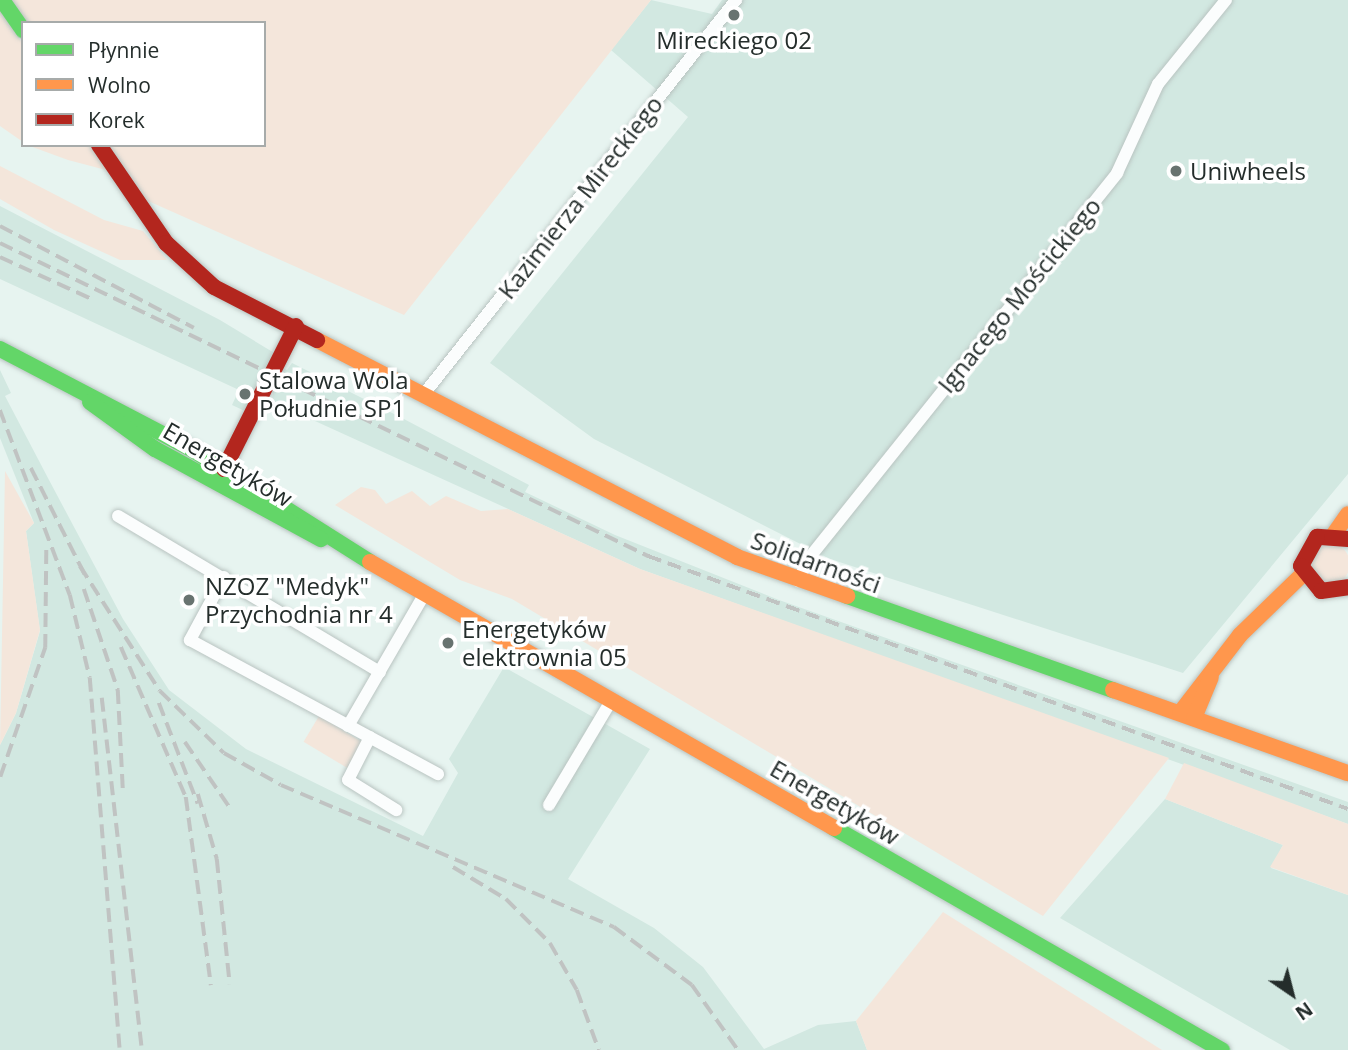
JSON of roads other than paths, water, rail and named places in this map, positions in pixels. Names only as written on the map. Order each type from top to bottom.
[{"type":"street","points":[[2,0],[21,27]]},
{"type":"street","name":"Kazimierza Mireckiego","points":[[424,394],[736,0]]},
{"type":"street","name":"Ignacego Mościckiego","points":[[798,581],[809,558],[1117,173],[1158,84],[1226,0]]},
{"type":"street","name":"Solidarności","points":[[100,147],[190,269],[737,557],[798,581],[1348,773]]},
{"type":"street","points":[[224,469],[296,326]]},
{"type":"street","name":"Energetyków","points":[[0,348],[85,398],[174,459],[245,501],[358,555]]},
{"type":"street","name":"Energetyków","points":[[85,398],[121,410],[224,469],[358,555],[1222,1050]]},
{"type":"street","points":[[174,459],[224,469],[245,501]]},
{"type":"street","points":[[1348,514],[1341,537],[1310,542],[1302,557],[1308,581],[1330,593],[1348,588]]},
{"type":"street","points":[[118,516],[380,672]]},
{"type":"street","points":[[224,577],[190,640],[438,774]]},
{"type":"street","points":[[1187,715],[1218,661],[1268,608],[1308,581]]},
{"type":"street","points":[[348,726],[425,593]]},
{"type":"street","points":[[549,805],[611,701]]},
{"type":"street","points":[[370,737],[348,780],[396,810]]},
{"type":"railway","points":[[0,226],[194,328]]},
{"type":"railway","points":[[0,243],[648,556],[1348,809]]},
{"type":"railway","points":[[0,257],[94,300]]},
{"type":"railway","points":[[0,410],[70,595],[90,678],[120,1050]]},
{"type":"railway","points":[[31,468],[85,575]]},
{"type":"railway","points":[[0,777],[45,648],[46,549]]},
{"type":"railway","points":[[80,566],[160,691],[224,753],[281,785],[614,927],[692,985],[738,1050]]},
{"type":"railway","points":[[84,589],[118,690],[123,789]]},
{"type":"railway","points":[[121,647],[186,797],[211,985]]},
{"type":"railway","points":[[102,698],[142,1050]]},
{"type":"railway","points":[[159,703],[198,804]]},
{"type":"railway","points":[[185,742],[230,808]]},
{"type":"railway","points":[[198,794],[217,859],[230,984]]},
{"type":"railway","points":[[453,867],[506,899],[550,943],[577,990],[599,1050]]},
{"type":"place","name":"Mireckiego 02","points":[[734,15]]},
{"type":"place","name":"Uniwheels","points":[[1176,171]]},
{"type":"place","name":"Stalowa Wola Południe SP1","points":[[245,394]]},
{"type":"place","name":"NZOZ \"Medyk\" Przychodnia nr 4","points":[[189,600]]},
{"type":"place","name":"Energetyków elektrownia 05","points":[[448,643]]}]
